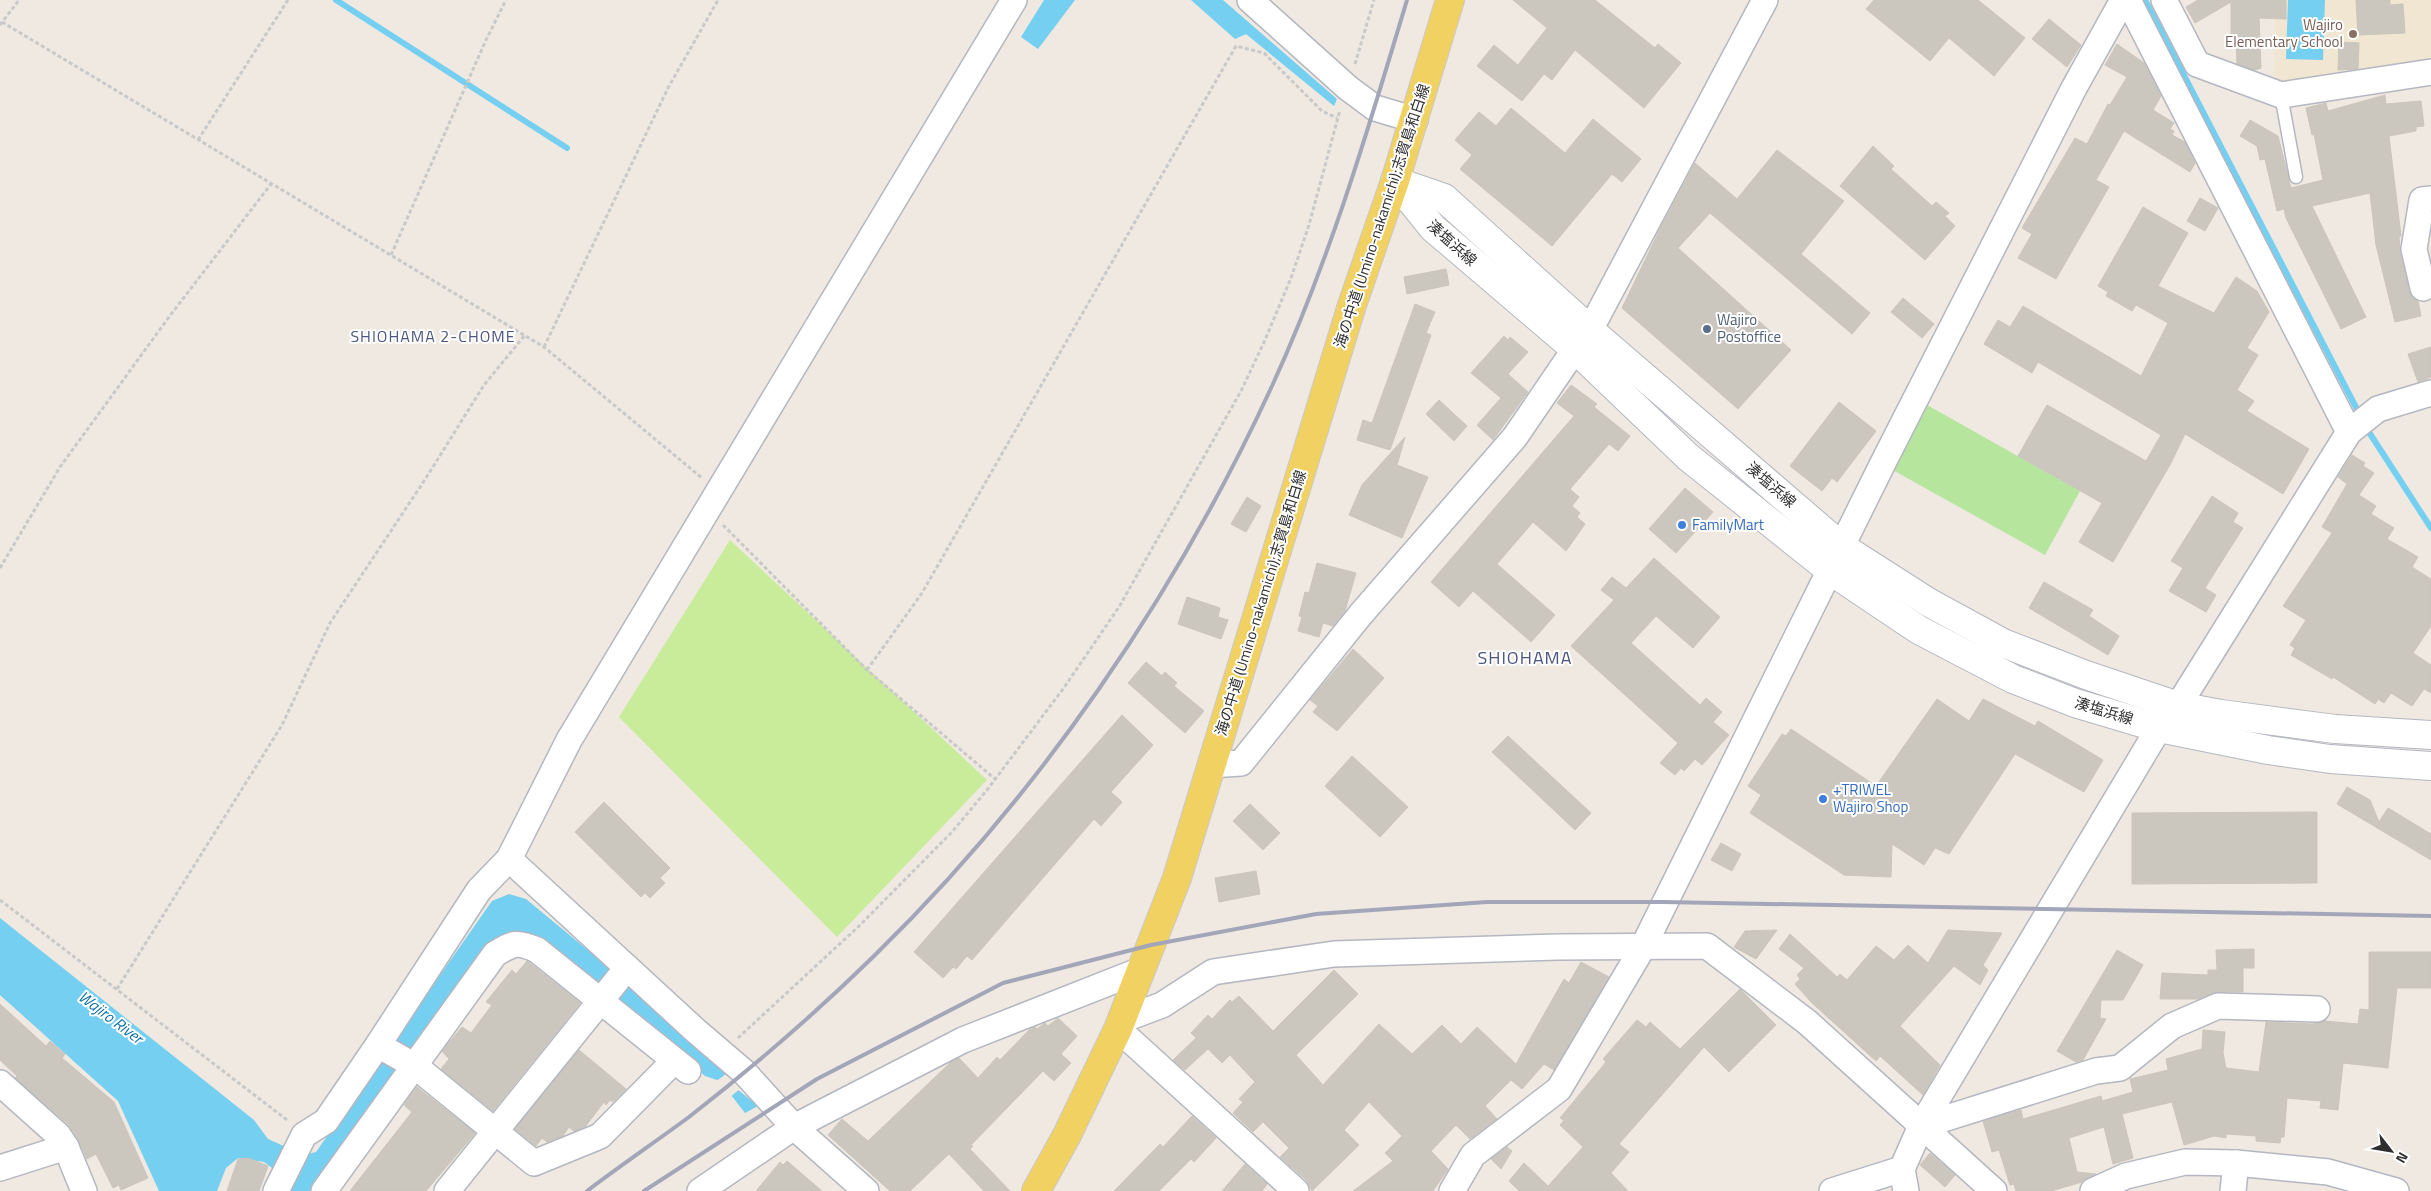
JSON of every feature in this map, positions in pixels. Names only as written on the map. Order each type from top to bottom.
[{"type":"main road","name":"海の中道 (Umino-nakamichi);志賀島和白線","points":[[1036,1191],[1067,1135],[1120,1025],[1177,878],[1350,314],[1415,120],[1450,0]]},
{"type":"main road","name":"湊塩浜線","points":[[1395,182],[1433,228],[1583,340],[1688,457],[1836,559],[1919,630],[2013,678],[2075,703],[2159,728],[2268,750],[2330,759],[2431,766]]},
{"type":"main road","name":"湊塩浜線","points":[[1836,559],[1928,602],[2003,643],[2086,675],[2178,706],[2221,714],[2335,729],[2431,735]]},
{"type":"street","points":[[276,1191],[304,1135],[326,1121],[479,890],[509,859],[569,740],[1014,0]]},
{"type":"street","points":[[1250,0],[1348,88],[1374,108],[1415,120]]},
{"type":"street","points":[[1211,765],[1241,763],[1361,614],[1515,437],[1583,340],[1765,0]]},
{"type":"street","points":[[1452,1191],[1473,1155],[1559,1089],[1643,947],[1884,460],[2056,124],[2123,0]]},
{"type":"street","points":[[2128,0],[2349,432]]},
{"type":"street","points":[[2164,0],[2197,64],[2281,95],[2431,72]]},
{"type":"street","points":[[2423,288],[2414,249],[2422,200],[2431,199]]},
{"type":"street","points":[[2178,706],[2349,432],[2378,409],[2431,393]]},
{"type":"street","points":[[1832,1191],[1904,1180],[1921,1126],[2159,728]]},
{"type":"street","points":[[509,859],[627,968],[744,1072],[794,1127],[866,1191]]},
{"type":"street","points":[[324,1191],[415,1066],[495,954],[512,944],[525,944],[537,950],[681,1066],[600,1136],[534,1163],[415,1066],[378,1045]]},
{"type":"street","points":[[1296,1191],[1120,1025],[1162,1005],[1214,972],[1334,954],[1558,947],[1707,946],[1807,1022],[1994,1191]]},
{"type":"street","points":[[447,1191],[627,968]]},
{"type":"street","points":[[700,1191],[794,1127],[963,1040],[1141,970]]},
{"type":"street","points":[[1921,1126],[2096,1071],[2120,1068],[2172,1026],[2218,1006],[2317,1009]]},
{"type":"street","points":[[0,1084],[58,1135],[66,1147],[84,1191]]},
{"type":"street","points":[[0,1168],[66,1147]]},
{"type":"street","points":[[2093,1191],[2126,1176],[2185,1162],[2236,1162],[2327,1181],[2396,1191]]},
{"type":"street","points":[[2233,1191],[2236,1162]]},
{"type":"lane","points":[[2281,95],[2296,177]]},
{"type":"path","points":[[19,0],[1,23],[544,346],[712,501],[867,670],[995,779]]},
{"type":"path","points":[[198,140],[288,0]]},
{"type":"path","points":[[391,256],[486,40],[506,0]]},
{"type":"path","points":[[544,346],[668,88],[718,0]]},
{"type":"path","points":[[722,1054],[858,927],[952,832],[1063,689],[1119,607],[1241,391],[1294,269],[1309,225],[1337,118],[1348,88],[1374,0]]},
{"type":"path","points":[[867,670],[922,592],[1236,46],[1264,53],[1322,111],[1337,118]]},
{"type":"path","points":[[0,568],[60,467],[169,317],[272,184]]},
{"type":"path","points":[[117,989],[282,725],[330,623],[426,478],[484,385],[525,335]]},
{"type":"path","points":[[0,900],[304,1135]]},
{"type":"shaded area","name":"Wajiro Elementary School","points":[[2275,0],[2431,0],[2431,67],[2274,83]]},
{"type":"green space","points":[[1927,405],[2080,491],[2045,555],[1891,469]]},
{"type":"green space","points":[[730,540],[987,780],[837,937],[619,717]]},
{"type":"water","points":[[1044,0],[1075,0],[1038,49],[1021,37]]},
{"type":"water","points":[[1191,0],[1223,0],[1337,99],[1334,106],[1246,34],[1235,39]]},
{"type":"water","points":[[2288,0],[2325,0],[2323,60],[2286,59]]},
{"type":"water","name":"Wajiro River","points":[[509,894],[526,899],[613,971],[716,1065],[729,1073],[737,1089],[758,1106],[745,1113],[720,1081],[705,1076],[610,1000],[523,939],[314,1191],[285,1191],[288,1180],[264,1162],[238,1158],[226,1168],[217,1191],[159,1191],[118,1101],[0,995],[0,918],[254,1120],[268,1139],[304,1155],[316,1152],[492,901]]},
{"type":"pier","points":[[730,1071],[741,1088],[729,1098],[715,1082]]},
{"type":"building","points":[[1513,0],[1595,0],[1655,48],[1658,44],[1681,63],[1644,108],[1575,50],[1552,80],[1544,74],[1522,101],[1477,66],[1494,45],[1518,65],[1547,28]]},
{"type":"building","points":[[1874,0],[1978,0],[2025,38],[1994,76],[1949,38],[1930,61],[1866,9]]},
{"type":"building","points":[[2198,0],[2286,0],[2286,19],[2259,18],[2261,68],[2255,70],[2237,64],[2236,41],[2231,41],[2231,2],[2195,23],[2186,7]]},
{"type":"building","points":[[2356,0],[2390,0],[2390,5],[2403,4],[2405,33],[2358,35]]},
{"type":"building","points":[[2049,19],[2081,45],[2067,67],[2032,39]]},
{"type":"building","points":[[2339,42],[2359,43],[2358,69],[2338,70]]},
{"type":"building","points":[[2117,44],[2144,63],[2161,96],[2153,110],[2174,123],[2170,129],[2174,131],[2172,135],[2185,142],[2195,163],[2190,172],[2124,131],[2096,180],[2109,187],[2056,279],[2018,258],[2032,234],[2022,228],[2075,138],[2087,144],[2108,104],[2110,105],[2127,77],[2105,65]]},
{"type":"building","points":[[2385,95],[2386,104],[2421,101],[2424,126],[2416,127],[2416,131],[2389,136],[2401,236],[2399,237],[2400,252],[2409,291],[2412,297],[2418,301],[2421,316],[2395,322],[2376,245],[2370,193],[2312,206],[2366,317],[2341,329],[2286,218],[2284,209],[2277,211],[2265,159],[2260,160],[2257,146],[2240,136],[2250,120],[2278,136],[2291,188],[2323,180],[2314,134],[2312,135],[2306,108],[2326,103],[2328,111]]},
{"type":"building","points":[[1511,108],[1565,153],[1593,119],[1641,159],[1622,182],[1612,174],[1552,246],[1460,169],[1472,155],[1455,140],[1479,112],[1496,126]]},
{"type":"building","points":[[1873,146],[1894,166],[1891,169],[1932,206],[1936,202],[1949,213],[1945,216],[1955,226],[1925,260],[1840,186]]},
{"type":"building","points":[[1777,150],[1844,201],[1801,254],[1870,313],[1852,334],[1710,213],[1678,248],[1791,350],[1738,409],[1622,308],[1660,229],[1695,163],[1737,199]]},
{"type":"building","points":[[2200,198],[2218,208],[2205,231],[2187,221]]},
{"type":"building","points":[[2143,207],[2188,233],[2158,286],[2214,313],[2236,277],[2257,291],[2269,312],[2247,348],[2258,355],[2237,390],[2254,401],[2247,411],[2309,449],[2283,494],[2185,434],[2170,465],[2113,562],[2079,542],[2102,503],[2018,456],[2047,405],[2146,461],[2161,435],[2038,362],[2032,373],[1984,344],[1998,320],[2010,327],[2023,306],[2141,376],[2168,323],[2136,305],[2132,311],[2106,296],[2108,292],[2098,286]]},
{"type":"building","points":[[1446,269],[1449,285],[1407,294],[1404,277]]},
{"type":"building","points":[[1903,298],[1934,324],[1922,338],[1891,312]]},
{"type":"building","points":[[1415,304],[1435,312],[1426,333],[1431,335],[1390,450],[1357,440],[1363,420],[1372,423]]},
{"type":"building","points":[[1504,336],[1508,340],[1510,337],[1528,352],[1508,374],[1528,392],[1493,440],[1477,425],[1501,398],[1471,373]]},
{"type":"building","points":[[2431,347],[2431,377],[2418,382],[2408,354]]},
{"type":"building","points":[[1571,385],[1597,404],[1594,407],[1630,436],[1618,451],[1609,444],[1570,489],[1579,497],[1572,506],[1580,513],[1577,517],[1585,524],[1566,551],[1533,522],[1497,564],[1555,615],[1531,642],[1473,591],[1459,607],[1431,582],[1574,416],[1557,403]]},
{"type":"building","points":[[1439,400],[1467,426],[1454,441],[1426,414]]},
{"type":"building","points":[[1839,402],[1876,431],[1837,482],[1832,478],[1822,491],[1790,466]]},
{"type":"building","points":[[1405,437],[1397,465],[1428,477],[1402,538],[1349,515],[1362,485]]},
{"type":"building","points":[[2352,455],[2365,463],[2363,466],[2374,473],[2359,495],[2376,506],[2371,514],[2394,528],[2387,539],[2418,557],[2412,567],[2431,579],[2431,626],[2413,653],[2431,665],[2431,693],[2424,689],[2412,706],[2391,693],[2384,703],[2378,699],[2375,704],[2333,677],[2332,679],[2291,655],[2295,648],[2290,645],[2306,620],[2283,606],[2332,533],[2322,527],[2347,484],[2338,477]]},
{"type":"building","points":[[1685,488],[1713,512],[1676,553],[1649,529]]},
{"type":"building","points":[[2212,496],[2238,513],[2233,522],[2243,528],[2205,588],[2216,595],[2206,612],[2169,591],[2183,568],[2171,561]]},
{"type":"building","points":[[1247,497],[1261,506],[1246,532],[1231,524]]},
{"type":"building","points":[[1654,558],[1720,617],[1693,648],[1656,616],[1631,643],[1700,705],[1706,698],[1722,712],[1713,722],[1729,735],[1702,765],[1695,759],[1684,771],[1681,768],[1675,775],[1660,763],[1678,743],[1571,646],[1614,600],[1601,590],[1612,577],[1626,588]]},
{"type":"building","points":[[1317,563],[1356,573],[1345,611],[1333,626],[1323,623],[1319,637],[1298,631],[1302,617],[1299,616],[1305,592],[1309,593]]},
{"type":"building","points":[[2044,582],[2093,610],[2089,616],[2119,636],[2108,655],[2029,608]]},
{"type":"building","points":[[1187,597],[1220,608],[1218,617],[1228,620],[1221,639],[1178,624]]},
{"type":"building","points":[[1353,649],[1384,678],[1337,731],[1313,712],[1318,706],[1310,700]]},
{"type":"building","points":[[1146,662],[1162,676],[1165,672],[1177,683],[1174,686],[1204,711],[1185,733],[1128,683]]},
{"type":"building","points":[[1937,699],[1969,721],[1983,699],[2035,726],[2038,721],[2103,760],[2084,792],[2015,754],[1949,854],[1935,848],[1924,865],[1892,844],[1891,877],[1844,875],[1750,813],[1761,795],[1748,786],[1782,734],[1786,736],[1791,729],[1876,786]]},
{"type":"building","points":[[1122,715],[1153,745],[1111,792],[1122,802],[1101,826],[1094,819],[972,960],[967,956],[956,969],[953,967],[943,978],[914,952]]},
{"type":"building","points":[[1508,736],[1591,813],[1575,830],[1492,752]]},
{"type":"building","points":[[1352,756],[1408,807],[1380,837],[1325,786]]},
{"type":"building","points":[[2347,787],[2370,800],[2379,822],[2388,808],[2431,834],[2431,860],[2337,804]]},
{"type":"building","points":[[604,802],[670,868],[660,878],[665,883],[650,898],[645,893],[641,897],[575,832]]},
{"type":"building","points":[[1250,804],[1280,833],[1263,850],[1233,821]]},
{"type":"building","points":[[2317,812],[2317,883],[2132,884],[2132,813]]},
{"type":"building","points":[[1721,843],[1741,854],[1732,871],[1711,860]]},
{"type":"building","points":[[1256,871],[1260,894],[1219,902],[1215,878]]},
{"type":"building","points":[[1777,930],[1756,959],[1734,947],[1745,931]]},
{"type":"building","points":[[1948,930],[2002,933],[1983,965],[1988,970],[1980,985],[1954,966],[1900,1026],[1940,1065],[1923,1095],[1880,1056],[1876,1061],[1812,1003],[1795,984],[1800,979],[1797,975],[1804,968],[1779,949],[1790,934],[1837,977],[1840,974],[1847,980],[1876,946],[1894,960],[1908,945],[1928,963]]},
{"type":"building","points":[[2254,949],[2254,968],[2243,968],[2243,992],[2218,992],[2198,999],[2160,999],[2162,973],[2208,975],[2208,970],[2217,970],[2216,950]]},
{"type":"building","points":[[2117,950],[2143,965],[2123,1000],[2101,1000],[2100,1018],[2106,1019],[2083,1060],[2076,1062],[2057,1051]]},
{"type":"building","points":[[2369,952],[2431,952],[2431,988],[2397,988],[2388,1068],[2343,1063],[2338,1110],[2320,1108],[2321,1101],[2287,1098],[2284,1137],[2281,1137],[2280,1143],[2256,1141],[2256,1136],[2226,1134],[2226,1138],[2214,1136],[2184,1145],[2172,1102],[2122,1114],[2133,1158],[2113,1164],[2104,1127],[2069,1138],[2077,1172],[2096,1174],[2082,1182],[2051,1191],[2016,1191],[2014,1184],[2010,1185],[1999,1150],[1992,1152],[1983,1121],[2021,1110],[2023,1119],[2101,1096],[2102,1101],[2133,1092],[2130,1079],[2168,1070],[2166,1059],[2202,1049],[2203,1030],[2225,1032],[2223,1053],[2226,1068],[2259,1072],[2266,1022],[2313,1024],[2325,1021],[2358,1024],[2360,1009],[2369,1010]]},
{"type":"building","points":[[527,961],[580,1003],[493,1111],[441,1069],[449,1059],[442,1051],[462,1027],[471,1033],[492,1005],[486,1002],[512,970],[516,974]]},
{"type":"building","points":[[1581,962],[1609,977],[1554,1070],[1544,1064],[1522,1089],[1511,1080],[1485,1106],[1497,1119],[1470,1139],[1456,1125],[1431,1151],[1448,1169],[1433,1191],[1353,1191],[1393,1161],[1385,1153],[1402,1136],[1369,1102],[1344,1130],[1359,1145],[1312,1191],[1306,1180],[1280,1157],[1289,1148],[1263,1122],[1253,1132],[1233,1113],[1243,1102],[1239,1099],[1255,1082],[1230,1055],[1222,1063],[1208,1049],[1185,1070],[1173,1060],[1196,1038],[1191,1033],[1208,1015],[1212,1019],[1230,1000],[1232,1002],[1239,996],[1273,1031],[1334,970],[1358,994],[1296,1055],[1323,1085],[1379,1024],[1412,1054],[1442,1025],[1461,1044],[1477,1027],[1516,1064],[1564,979],[1569,983]]},
{"type":"building","points":[[1740,989],[1776,1025],[1729,1072],[1704,1047],[1619,1144],[1629,1152],[1611,1173],[1628,1191],[1519,1191],[1509,1181],[1524,1163],[1548,1186],[1583,1147],[1560,1125],[1564,1120],[1560,1118],[1606,1062],[1603,1059],[1637,1020],[1646,1027],[1650,1022],[1680,1049]]},
{"type":"building","points":[[0,1004],[46,1046],[50,1041],[65,1054],[62,1058],[114,1102],[148,1178],[121,1190],[119,1185],[113,1188],[96,1154],[87,1159],[78,1139],[68,1124],[15,1078],[17,1076],[0,1060]]},
{"type":"building","points":[[1058,1018],[1077,1036],[1061,1054],[1071,1063],[1054,1081],[1043,1071],[971,1145],[973,1146],[970,1149],[1010,1191],[984,1191],[949,1154],[910,1191],[890,1191],[828,1135],[842,1119],[868,1141],[951,1062],[959,1058],[978,1078],[997,1057],[1000,1060],[1029,1030],[1035,1027],[1037,1029],[1045,1023],[1048,1026]]},
{"type":"building","points":[[579,1050],[626,1089],[613,1102],[610,1100],[606,1105],[604,1102],[585,1127],[574,1131],[569,1127],[563,1136],[547,1142],[542,1138],[536,1146],[515,1129]]},
{"type":"building","points":[[417,1087],[475,1133],[426,1191],[350,1191],[412,1112],[404,1105]]},
{"type":"building","points":[[1192,1116],[1216,1138],[1194,1162],[1191,1159],[1159,1191],[1114,1191],[1160,1144],[1163,1147]]},
{"type":"building","points":[[1507,1147],[1512,1151],[1501,1169],[1491,1159]]},
{"type":"building","points":[[1930,1153],[1955,1175],[1945,1187],[1920,1165]]},
{"type":"building","points":[[248,1158],[268,1166],[259,1191],[227,1191],[238,1159]]},
{"type":"building","points":[[787,1161],[822,1191],[756,1191],[780,1162],[783,1165]]},
{"type":"building","points":[[1245,1164],[1267,1184],[1262,1191],[1222,1191]]},
{"type":"waterway","points":[[336,0],[567,148]]},
{"type":"waterway","points":[[2145,0],[2361,417]]},
{"type":"waterway","points":[[2365,426],[2431,528]]},
{"type":"railway","points":[[587,1191],[689,1117],[737,1079],[807,1019],[874,956],[935,894],[993,828],[1047,760],[1099,689],[1147,616],[1192,541],[1234,464],[1272,386],[1312,292],[1329,244],[1362,147],[1407,0]]},
{"type":"railway","points":[[644,1191],[817,1079],[1003,983],[1151,945],[1316,914],[1487,902],[1663,902],[2431,916]]},
{"type":"place","name":"Wajiro Elementary School","points":[[2353,34]]},
{"type":"place","name":"Wajiro Postoffice","points":[[1707,329]]},
{"type":"place","name":"FamilyMart","points":[[1682,525]]},
{"type":"place","name":"+TRIWEL Wajiro Shop","points":[[1823,799]]},
{"type":"district","name":"SHIOHAMA 2-CHOME","points":[[433,336]]},
{"type":"district","name":"SHIOHAMA","points":[[1525,658]]}]
